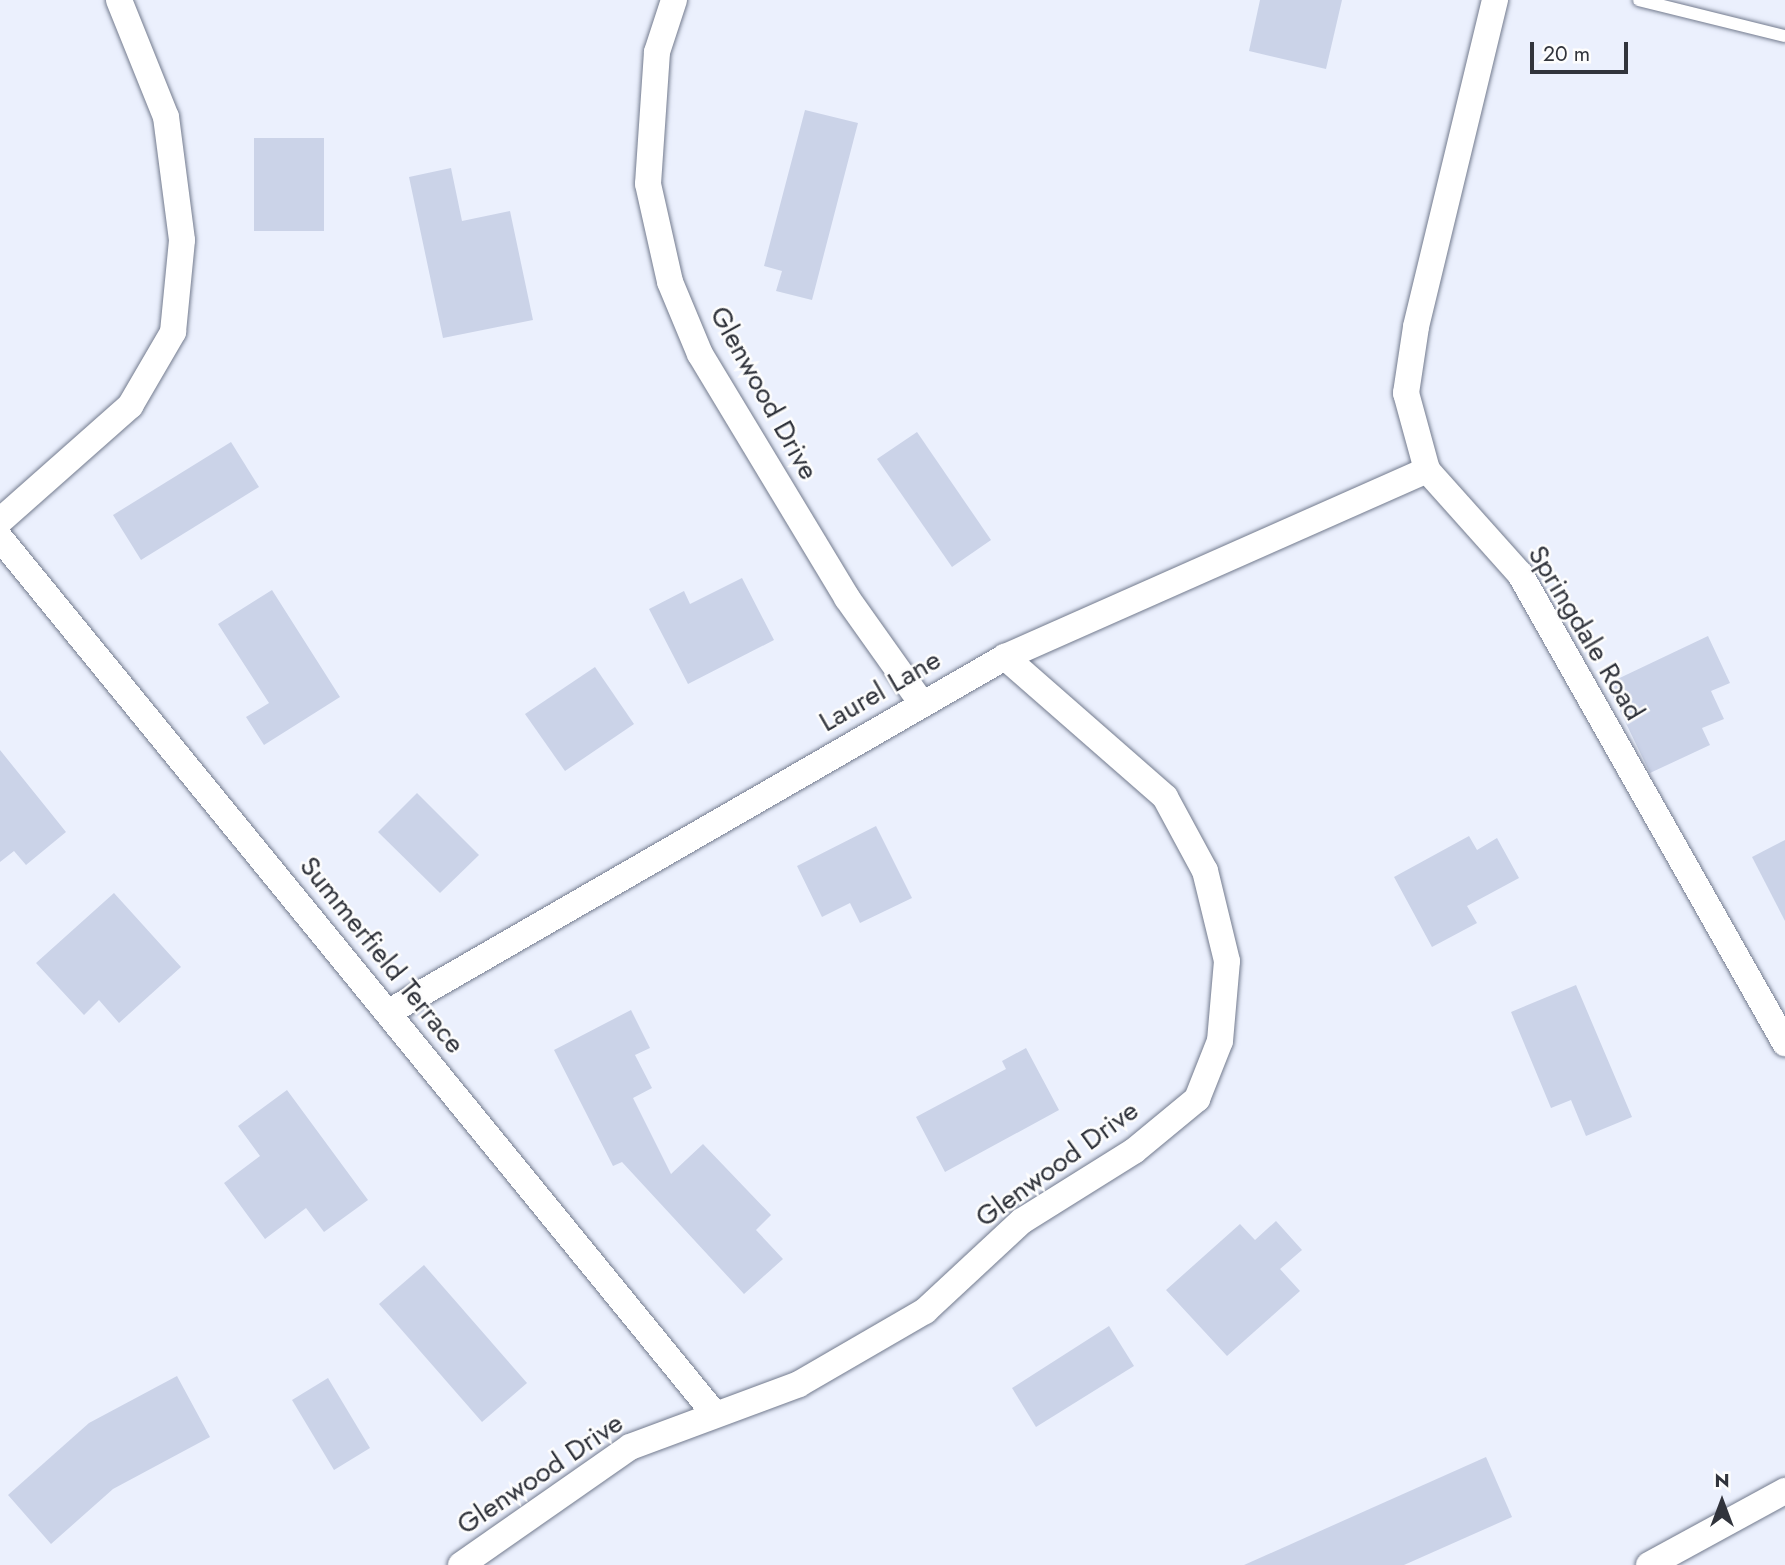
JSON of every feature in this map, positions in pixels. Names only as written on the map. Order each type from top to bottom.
[{"type":"street","points":[[0,521],[130,406],[173,332],[181,240],[166,117],[119,0]]},
{"type":"street","name":"Glenwood Drive","points":[[674,0],[657,52],[648,184],[670,282],[699,354],[847,598],[921,702]]},
{"type":"street","name":"Springdale Road","points":[[1495,0],[1406,393],[1427,470],[1520,574],[1785,1043]]},
{"type":"street","name":"Laurel Lane","points":[[389,1012],[921,702],[1005,657],[1427,470]]},
{"type":"street","name":"Summerfield Terrace","points":[[0,538],[714,1413]]},
{"type":"street","name":"Glenwood Drive","points":[[461,1565],[630,1447],[714,1413],[799,1384],[925,1311],[1022,1221],[1134,1151],[1197,1099],[1220,1041],[1227,961],[1205,872],[1165,797],[1005,657]]},
{"type":"street","points":[[1649,1565],[1785,1490]]},
{"type":"lane","points":[[1639,0],[1785,36]]},
{"type":"building","points":[[1260,0],[1342,0],[1326,69],[1249,51]]},
{"type":"building","points":[[805,110],[858,123],[812,300],[776,291],[782,271],[764,266]]},
{"type":"building","points":[[254,138],[324,138],[324,231],[254,231]]},
{"type":"building","points":[[451,168],[462,221],[510,211],[533,320],[443,338],[409,177]]},
{"type":"building","points":[[917,432],[991,540],[952,567],[877,459]]},
{"type":"building","points":[[231,442],[259,487],[141,560],[113,515]]},
{"type":"building","points":[[742,578],[774,640],[688,684],[649,609],[684,591],[690,604]]},
{"type":"building","points":[[272,590],[340,697],[264,745],[246,717],[269,703],[218,624]]},
{"type":"building","points":[[1708,636],[1730,683],[1711,691],[1724,719],[1702,728],[1710,745],[1650,773],[1607,684]]},
{"type":"building","points":[[595,667],[634,724],[565,771],[525,714]]},
{"type":"building","points":[[0,750],[66,832],[26,865],[14,851],[0,862]]},
{"type":"building","points":[[417,793],[479,855],[440,893],[378,832]]},
{"type":"building","points":[[876,826],[912,898],[860,923],[850,903],[822,917],[797,866]]},
{"type":"building","points":[[1469,836],[1477,850],[1497,838],[1519,878],[1467,906],[1477,923],[1432,947],[1394,877]]},
{"type":"building","points":[[1785,840],[1785,921],[1752,857]]},
{"type":"building","points":[[114,893],[181,967],[119,1023],[99,1000],[84,1015],[36,963]]},
{"type":"building","points":[[1576,985],[1632,1117],[1586,1136],[1571,1100],[1551,1108],[1511,1012]]},
{"type":"building","points":[[631,1010],[650,1048],[635,1055],[652,1088],[633,1098],[671,1174],[703,1144],[771,1215],[756,1230],[783,1259],[744,1294],[622,1162],[613,1166],[554,1050]]},
{"type":"building","points":[[1026,1048],[1059,1110],[945,1172],[916,1117],[1006,1069],[1002,1061]]},
{"type":"building","points":[[287,1090],[368,1200],[324,1232],[306,1208],[265,1239],[224,1183],[260,1156],[238,1126]]},
{"type":"building","points":[[1276,1221],[1302,1250],[1280,1269],[1300,1291],[1227,1356],[1166,1290],[1240,1224],[1255,1240]]},
{"type":"building","points":[[424,1265],[527,1383],[482,1422],[379,1304]]},
{"type":"building","points":[[1109,1326],[1134,1366],[1036,1427],[1012,1388]]},
{"type":"building","points":[[177,1376],[210,1437],[113,1489],[51,1544],[8,1495],[89,1423]]},
{"type":"building","points":[[328,1378],[370,1448],[334,1470],[292,1400]]},
{"type":"building","points":[[1486,1457],[1512,1517],[1404,1565],[1244,1565]]}]
